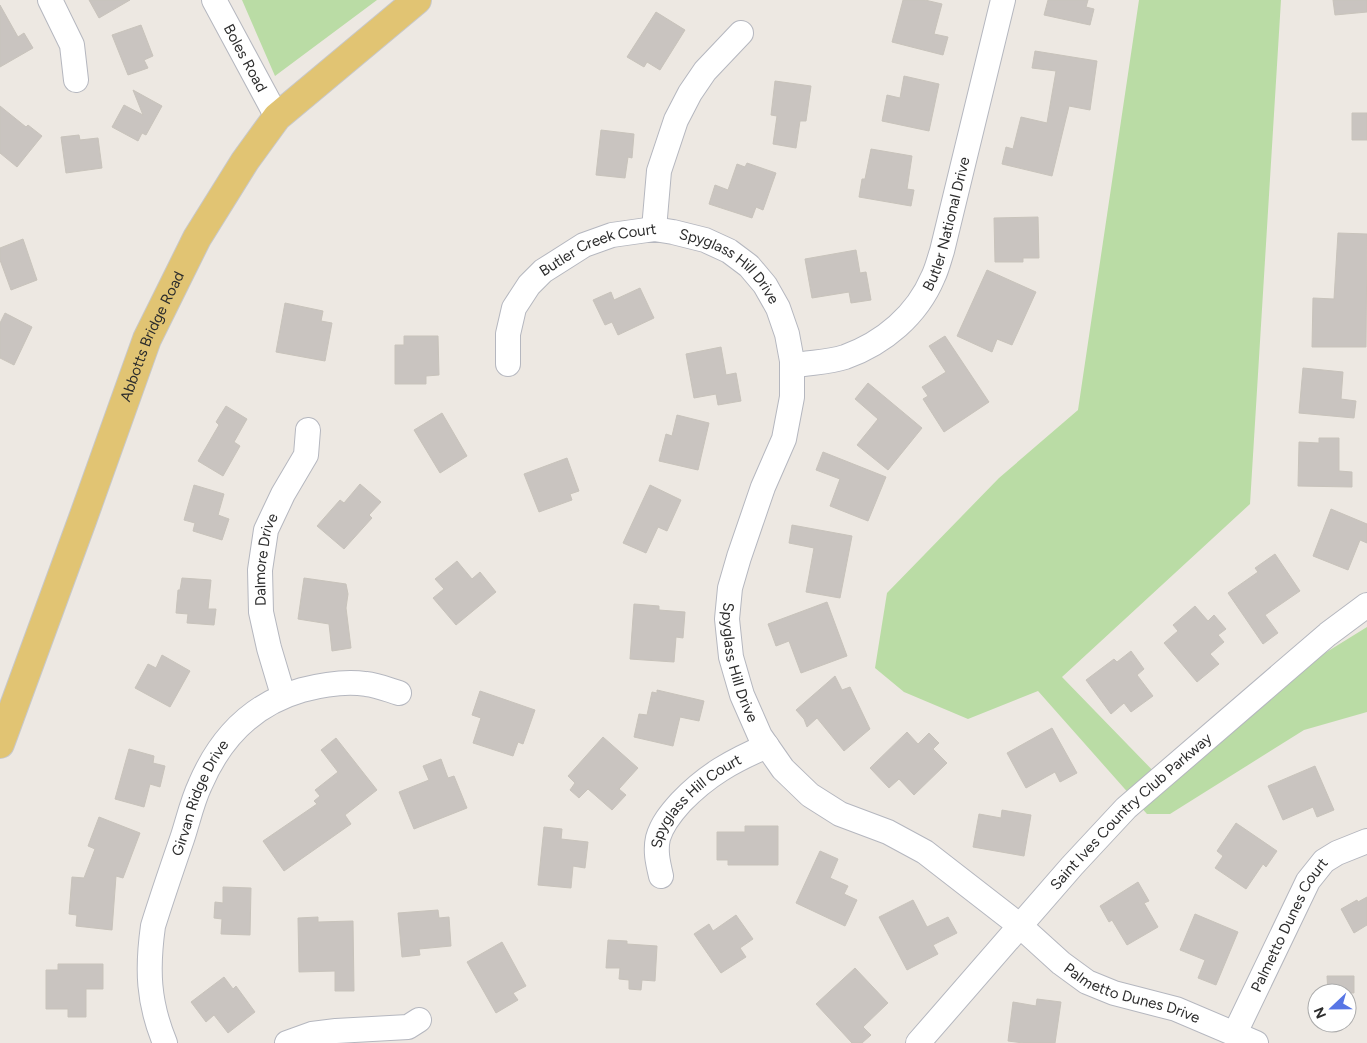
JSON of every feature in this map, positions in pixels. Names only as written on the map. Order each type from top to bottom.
[{"type":"main road","name":"Abbotts Bridge Road","points":[[0,744],[146,339],[202,230],[245,161],[277,117],[417,0]]},
{"type":"street","points":[[50,0],[72,44],[76,80]]},
{"type":"street","name":"Boles Road","points":[[214,0],[277,117]]},
{"type":"street","name":"Butler National Drive","points":[[792,366],[845,357],[881,340],[912,311],[933,277],[942,251],[1004,0]]},
{"type":"street","name":"Butler Creek Court","points":[[508,364],[508,334],[514,308],[528,285],[543,271],[584,244],[612,235],[654,229],[659,170],[676,120],[690,93],[705,71],[741,33]]},
{"type":"street","name":"Spyglass Hill Drive","points":[[654,229],[705,240],[730,251],[749,266],[765,285],[778,308],[787,334],[792,366],[792,397],[784,439],[763,487],[739,557],[730,588],[727,619],[731,657],[742,695],[760,736],[783,769],[810,795],[840,814],[888,832],[925,852],[1019,926]]},
{"type":"street","name":"Dalmore Drive","points":[[283,695],[261,612],[260,570],[266,530],[283,494],[306,455],[308,430]]},
{"type":"street","name":"Saint Ives Country Club Parkway","points":[[918,1043],[1072,866],[1126,808],[1328,634],[1367,605]]},
{"type":"street","name":"Girvan Ridge Drive","points":[[165,1043],[153,1011],[150,990],[150,947],[153,926],[200,785],[216,756],[232,733],[266,704],[283,695],[310,688],[349,684],[366,684],[399,693]]},
{"type":"street","name":"Spyglass Hill Court","points":[[661,876],[657,858],[658,839],[663,825],[674,809],[715,771],[738,758],[767,746]]},
{"type":"street","name":"Palmetto Dunes Court","points":[[1235,1033],[1308,881],[1324,861],[1337,853],[1367,841]]},
{"type":"street","name":"Palmetto Dunes Drive","points":[[1019,926],[1061,963],[1087,982],[1114,993],[1176,1009],[1256,1043]]},
{"type":"street","points":[[287,1043],[312,1034],[336,1030],[408,1027],[419,1020]]},
{"type":"green space","points":[[242,0],[377,0],[275,76]]},
{"type":"green space","points":[[1139,0],[1281,0],[1250,504],[1062,677],[1161,779],[1304,666],[1367,627],[1367,712],[1304,730],[1170,814],[1147,814],[1038,691],[968,719],[904,692],[875,668],[887,593],[999,478],[1078,410]]},
{"type":"building","points":[[89,0],[130,0],[99,18]]},
{"type":"building","points":[[903,0],[925,0],[942,4],[934,34],[948,37],[943,55],[892,42]]},
{"type":"building","points":[[1048,0],[1088,0],[1086,7],[1094,9],[1090,25],[1044,15]]},
{"type":"building","points":[[1333,0],[1367,0],[1367,12],[1335,15]]},
{"type":"building","points":[[0,5],[18,37],[24,33],[33,48],[0,67]]},
{"type":"building","points":[[656,12],[685,30],[660,70],[647,62],[644,67],[627,57]]},
{"type":"building","points":[[141,25],[153,56],[144,60],[148,68],[128,75],[112,35]]},
{"type":"building","points":[[1035,51],[1097,61],[1090,110],[1069,106],[1052,176],[1002,164],[1006,147],[1013,149],[1021,117],[1047,123],[1056,71],[1032,68]]},
{"type":"building","points":[[904,76],[939,84],[929,131],[882,121],[887,95],[900,98]]},
{"type":"building","points":[[775,81],[811,86],[806,121],[800,121],[796,148],[773,144],[777,116],[771,115]]},
{"type":"building","points":[[133,90],[162,106],[146,135],[142,133],[138,141],[112,127],[124,105],[143,115]]},
{"type":"building","points":[[0,106],[26,127],[28,125],[42,136],[17,167],[0,153]]},
{"type":"building","points":[[1352,113],[1367,113],[1367,140],[1352,140]]},
{"type":"building","points":[[601,130],[634,134],[632,158],[628,157],[625,178],[596,175]]},
{"type":"building","points":[[79,135],[80,140],[98,138],[102,168],[66,173],[61,137]]},
{"type":"building","points":[[871,149],[912,156],[907,189],[914,190],[911,206],[859,197]]},
{"type":"building","points":[[747,163],[776,173],[763,210],[756,207],[752,218],[709,204],[715,185],[728,190],[737,164],[745,167]]},
{"type":"building","points":[[1038,217],[1039,258],[1023,258],[1023,262],[995,262],[994,218]]},
{"type":"building","points":[[1338,233],[1367,234],[1366,347],[1312,347],[1313,298],[1334,299]]},
{"type":"building","points":[[23,239],[37,280],[11,290],[0,260],[0,248]]},
{"type":"building","points":[[856,250],[860,273],[866,272],[871,300],[851,303],[849,292],[812,298],[805,259]]},
{"type":"building","points":[[987,270],[1036,292],[1012,345],[997,339],[992,352],[957,336]]},
{"type":"building","points":[[640,288],[654,318],[618,335],[612,322],[605,325],[593,300],[611,292],[614,300]]},
{"type":"building","points":[[285,303],[323,311],[321,321],[332,323],[325,361],[276,352]]},
{"type":"building","points":[[5,313],[32,327],[14,365],[0,358],[0,323]]},
{"type":"building","points":[[404,336],[438,336],[439,375],[426,376],[426,384],[395,384],[395,345],[404,345]]},
{"type":"building","points":[[945,336],[989,402],[944,432],[923,399],[928,396],[922,387],[946,372],[929,346]]},
{"type":"building","points":[[721,347],[726,375],[736,373],[741,401],[718,405],[716,394],[694,398],[686,354]]},
{"type":"building","points":[[1303,368],[1343,372],[1341,399],[1356,401],[1354,418],[1299,413]]},
{"type":"building","points":[[868,383],[922,428],[888,470],[857,445],[878,419],[855,399]]},
{"type":"building","points":[[226,406],[247,419],[234,442],[240,446],[223,476],[198,461],[219,425],[216,422]]},
{"type":"building","points":[[442,413],[467,456],[440,473],[414,430]]},
{"type":"building","points":[[677,415],[709,423],[698,470],[659,461],[666,434],[672,436]]},
{"type":"building","points":[[1319,438],[1339,438],[1339,471],[1352,472],[1352,487],[1298,486],[1299,442],[1319,443]]},
{"type":"building","points":[[823,452],[886,477],[868,521],[830,506],[840,479],[816,470]]},
{"type":"building","points":[[567,458],[579,491],[570,494],[572,500],[539,512],[524,474]]},
{"type":"building","points":[[360,484],[381,502],[369,515],[372,518],[344,549],[317,526],[340,500],[344,503]]},
{"type":"building","points":[[194,485],[224,494],[218,515],[229,519],[222,540],[193,531],[195,523],[184,520]]},
{"type":"building","points":[[650,485],[681,500],[667,531],[658,527],[646,553],[623,543]]},
{"type":"building","points":[[1331,509],[1367,524],[1367,543],[1360,540],[1348,570],[1313,556]]},
{"type":"building","points":[[792,525],[852,536],[840,598],[806,592],[814,548],[789,543]]},
{"type":"building","points":[[1275,554],[1300,591],[1265,615],[1278,633],[1263,644],[1228,593],[1258,572],[1255,568]]},
{"type":"building","points":[[457,561],[472,579],[480,572],[496,592],[456,625],[433,598],[444,589],[435,579]]},
{"type":"building","points":[[182,578],[211,580],[208,609],[216,609],[214,625],[187,623],[188,614],[176,613],[178,590],[180,590]]},
{"type":"building","points":[[304,578],[346,584],[348,594],[346,608],[351,648],[332,651],[329,624],[298,619]]},
{"type":"building","points":[[827,602],[847,656],[801,673],[789,641],[776,646],[768,624]]},
{"type":"building","points":[[634,604],[659,606],[659,610],[685,612],[683,638],[676,637],[674,662],[630,659]]},
{"type":"building","points":[[1195,606],[1208,621],[1214,615],[1226,629],[1218,635],[1224,642],[1210,654],[1219,664],[1197,682],[1164,643],[1178,631],[1173,625]]},
{"type":"building","points":[[1131,651],[1144,669],[1137,675],[1153,696],[1131,712],[1124,703],[1111,714],[1086,680],[1114,659],[1117,662]]},
{"type":"building","points":[[162,655],[190,671],[170,707],[135,688],[148,664],[156,668]]},
{"type":"building","points":[[835,676],[842,690],[850,687],[870,729],[844,751],[817,718],[807,727],[804,719],[796,710]]},
{"type":"building","points":[[657,690],[704,701],[699,721],[680,717],[673,746],[634,737],[639,714],[647,715],[652,692],[657,693]]},
{"type":"building","points":[[480,691],[535,710],[523,744],[518,742],[513,756],[473,743],[481,718],[472,715]]},
{"type":"building","points":[[1052,728],[1077,773],[1060,782],[1055,772],[1026,788],[1007,753]]},
{"type":"building","points":[[907,732],[918,744],[929,733],[939,743],[933,749],[947,763],[914,795],[899,779],[889,788],[870,768]]},
{"type":"building","points":[[603,737],[638,768],[619,789],[626,795],[612,810],[588,789],[579,798],[570,790],[575,783],[568,776]]},
{"type":"building","points":[[336,738],[377,790],[345,815],[351,824],[284,871],[263,841],[317,804],[314,801],[320,796],[315,790],[338,772],[321,750]]},
{"type":"building","points":[[129,749],[154,756],[153,763],[165,766],[160,787],[150,784],[144,807],[115,799]]},
{"type":"building","points":[[441,759],[448,778],[454,776],[467,808],[414,829],[399,792],[429,780],[423,766]]},
{"type":"building","points":[[1315,766],[1334,810],[1317,817],[1313,807],[1283,820],[1268,786]]},
{"type":"building","points":[[1002,810],[1031,815],[1024,856],[973,847],[979,814],[1001,818]]},
{"type":"building","points":[[99,817],[140,833],[123,878],[116,876],[112,930],[76,926],[77,915],[69,914],[72,877],[84,878],[95,849],[88,846]]},
{"type":"building","points":[[1236,823],[1277,851],[1266,867],[1263,864],[1246,889],[1215,868],[1223,856],[1217,851]]},
{"type":"building","points":[[745,826],[778,826],[778,865],[728,865],[728,860],[717,860],[717,832],[745,832]]},
{"type":"building","points":[[544,827],[562,829],[561,839],[588,842],[585,868],[573,866],[571,888],[538,885]]},
{"type":"building","points":[[820,851],[838,859],[830,878],[848,886],[844,894],[857,900],[845,926],[796,903]]},
{"type":"building","points":[[1138,882],[1149,901],[1144,903],[1158,927],[1127,945],[1112,920],[1109,922],[1100,906]]},
{"type":"building","points":[[223,887],[251,888],[250,935],[221,934],[222,919],[214,918],[215,902],[223,903]]},
{"type":"building","points":[[1367,897],[1367,925],[1354,933],[1341,909]]},
{"type":"building","points":[[913,900],[927,927],[948,917],[957,933],[933,945],[938,954],[907,970],[879,917]]},
{"type":"building","points":[[438,910],[439,918],[449,917],[451,946],[419,949],[420,955],[402,957],[398,913]]},
{"type":"building","points":[[1195,914],[1238,932],[1216,985],[1198,978],[1205,960],[1180,950]]},
{"type":"building","points":[[736,915],[753,939],[740,948],[746,957],[721,973],[694,934],[709,924],[713,931]]},
{"type":"building","points":[[318,917],[318,922],[353,921],[354,991],[335,991],[335,971],[299,972],[298,918]]},
{"type":"building","points":[[608,940],[627,941],[627,944],[657,946],[655,981],[642,980],[641,990],[629,989],[629,980],[619,979],[620,968],[606,968]]},
{"type":"building","points":[[502,942],[526,986],[513,993],[518,1000],[496,1013],[467,962]]},
{"type":"building","points":[[58,964],[103,964],[103,989],[86,989],[86,1017],[68,1017],[68,1009],[46,1009],[46,970],[58,970]]},
{"type":"building","points":[[855,968],[888,1003],[863,1027],[871,1035],[862,1043],[852,1043],[816,1004]]},
{"type":"building","points":[[1327,976],[1354,976],[1354,983],[1327,983]]},
{"type":"building","points":[[224,977],[233,989],[236,986],[255,1012],[228,1033],[214,1015],[206,1022],[191,1002]]},
{"type":"building","points":[[1037,999],[1061,1002],[1055,1043],[1008,1041],[1013,1002],[1036,1006]]}]
